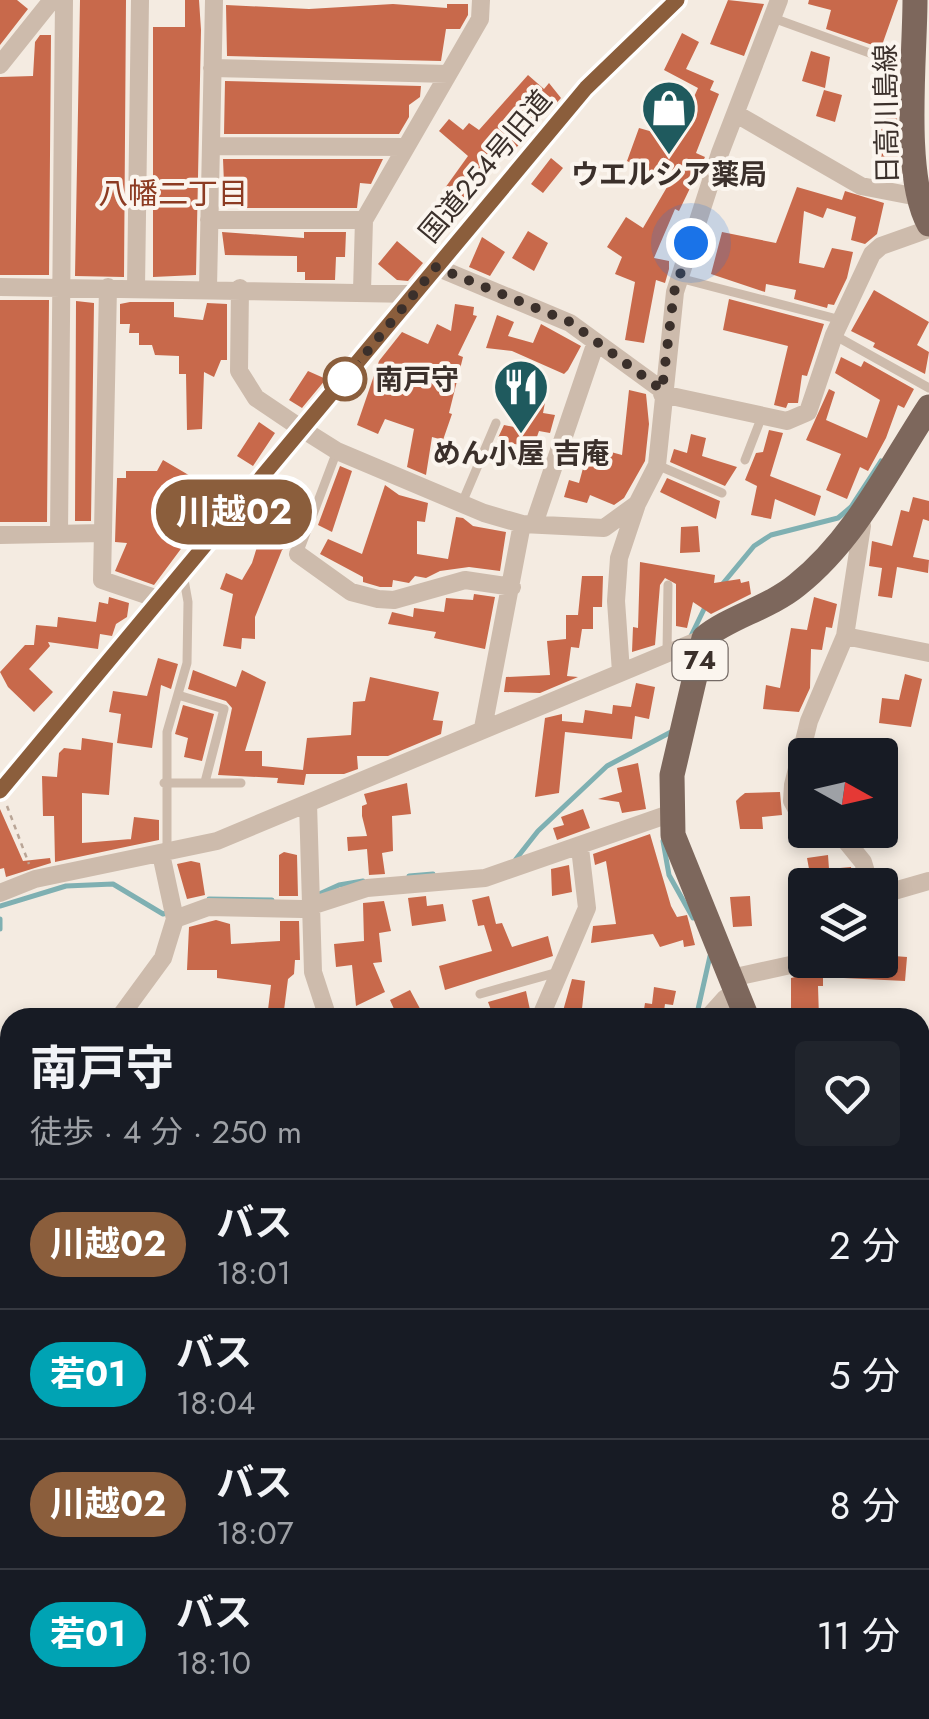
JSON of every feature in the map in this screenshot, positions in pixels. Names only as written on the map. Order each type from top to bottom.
[{"type":"main road","name":"日高川島線","points":[[919,9],[914,69],[918,197],[929,226]]},
{"type":"main road","name":"74","points":[[738,997],[680,860],[672,813],[672,776],[704,638],[795,587],[844,539],[926,419]]},
{"type":"street","points":[[0,65],[52,0]]},
{"type":"street","points":[[59,534],[58,287],[64,0]]},
{"type":"street","points":[[136,288],[140,0]]},
{"type":"street","points":[[208,288],[214,0]]},
{"type":"street","points":[[362,291],[364,220],[480,19],[481,0]]},
{"type":"street","name":"国道254号旧道","points":[[3,797],[161,600],[586,88],[677,0]]},
{"type":"street","points":[[621,672],[616,601],[621,553],[637,504],[657,465],[662,392],[678,278],[720,153],[776,9]]},
{"type":"street","points":[[212,68],[448,74]]},
{"type":"street","points":[[738,114],[862,186],[918,197]]},
{"type":"street","points":[[210,146],[404,147]]},
{"type":"street","points":[[209,220],[364,220]]},
{"type":"street","points":[[436,267],[570,322],[662,392],[786,421],[808,412],[837,328],[872,254],[881,246],[929,226]]},
{"type":"street","points":[[0,287],[240,288],[415,294]]},
{"type":"street","points":[[108,287],[102,580],[161,600]]},
{"type":"street","points":[[240,288],[239,371],[256,398],[338,451],[461,505],[528,524],[604,528],[637,504]]},
{"type":"street","points":[[483,728],[528,524],[596,342]]},
{"type":"street","points":[[805,738],[845,636],[862,526],[859,516]]},
{"type":"street","points":[[604,528],[621,553]]},
{"type":"street","points":[[0,535],[103,533]]},
{"type":"street","points":[[298,554],[350,592],[378,599],[394,600],[465,580],[512,586]]},
{"type":"street","points":[[845,636],[929,653]]},
{"type":"street","points":[[0,893],[35,879],[217,841],[704,638]]},
{"type":"street","points":[[308,803],[313,972],[325,1008]]},
{"type":"street","points":[[175,919],[226,906],[290,910],[367,888],[486,878],[672,813]]},
{"type":"street","points":[[543,1008],[586,908],[580,848]]},
{"type":"street","points":[[126,1008],[163,958],[175,919],[164,854]]},
{"type":"street","points":[[898,890],[929,881]]},
{"type":"street","points":[[738,997],[788,972]]},
{"type":"lane","points":[[776,9],[914,69]]},
{"type":"lane","points":[[678,278],[837,328],[929,388]]},
{"type":"lane","points":[[744,460],[762,416]]},
{"type":"lane","points":[[461,505],[496,423]]},
{"type":"lane","points":[[298,554],[338,451]]},
{"type":"lane","points":[[657,465],[722,493]]},
{"type":"lane","points":[[164,854],[167,732],[187,662],[188,602],[183,574]]},
{"type":"lane","points":[[667,652],[668,585]]},
{"type":"lane","points":[[178,695],[224,709],[205,782]]},
{"type":"lane","points":[[164,784],[241,783]]},
{"type":"lane","points":[[480,994],[560,972]]},
{"type":"path","points":[[3,797],[35,879]]},
{"type":"building","points":[[0,0],[17,0],[28,9],[0,45]]},
{"type":"building","points":[[80,0],[126,0],[124,277],[75,276]]},
{"type":"building","points":[[185,0],[199,0],[201,30],[196,275],[153,277],[153,27],[185,27]]},
{"type":"building","points":[[728,0],[764,4],[744,56],[710,44]]},
{"type":"building","points":[[809,0],[898,0],[881,48],[826,29],[831,10],[808,4]]},
{"type":"building","points":[[393,4],[447,8],[447,4],[468,4],[468,15],[460,29],[446,29],[441,61],[227,56],[226,5],[309,9]]},
{"type":"building","points":[[682,33],[699,42],[686,69],[714,81],[710,90],[719,94],[696,153],[705,157],[679,211],[675,209],[654,258],[669,261],[669,269],[665,283],[656,280],[644,343],[625,340],[635,282],[615,274],[622,257],[607,247],[626,217],[643,228],[670,182],[627,161],[639,128],[653,132],[661,117],[668,116],[682,123],[698,88],[664,70]]},
{"type":"building","points":[[40,35],[51,35],[49,275],[0,275],[0,77],[33,76],[35,42]]},
{"type":"building","points":[[811,51],[830,57],[825,88],[802,81]]},
{"type":"building","points":[[528,75],[544,89],[549,83],[561,98],[516,148],[511,144],[492,173],[486,169],[461,201],[445,188],[468,156],[439,131],[449,119],[463,130],[469,123],[479,130]]},
{"type":"building","points":[[225,81],[421,86],[420,97],[409,105],[409,117],[399,134],[224,134]]},
{"type":"building","points":[[824,90],[842,95],[835,122],[816,116]]},
{"type":"building","points":[[889,91],[896,91],[898,164],[893,163],[892,173],[877,172],[880,129],[885,130]]},
{"type":"building","points":[[551,158],[563,168],[543,193],[531,184]]},
{"type":"building","points":[[223,159],[383,159],[371,184],[360,183],[357,208],[225,208]]},
{"type":"building","points":[[797,187],[842,200],[845,191],[884,203],[877,234],[865,244],[851,240],[856,217],[827,208],[823,218],[804,211],[799,263],[824,268],[832,248],[853,252],[847,278],[834,305],[828,304],[827,308],[794,299],[796,290],[766,284],[765,292],[711,274],[722,232],[776,243]]},
{"type":"building","points":[[528,231],[548,243],[534,271],[512,258]]},
{"type":"building","points":[[222,232],[304,238],[304,232],[346,232],[345,257],[336,257],[335,280],[305,280],[305,272],[297,272],[297,256],[225,255]]},
{"type":"building","points":[[482,237],[505,252],[490,276],[469,267]]},
{"type":"building","points":[[397,241],[423,263],[408,281],[397,280],[378,264]]},
{"type":"building","points":[[874,290],[929,322],[917,345],[929,352],[925,374],[851,331]]},
{"type":"building","points":[[729,299],[824,324],[807,376],[802,375],[798,403],[788,403],[786,408],[774,405],[788,346],[723,330]]},
{"type":"building","points":[[0,300],[49,300],[47,522],[0,522]]},
{"type":"building","points":[[76,301],[94,303],[91,521],[75,521]]},
{"type":"building","points":[[174,302],[174,317],[203,320],[207,303],[227,304],[227,360],[221,360],[214,377],[204,372],[202,429],[187,430],[186,374],[179,374],[179,356],[155,355],[152,345],[139,345],[139,333],[129,333],[130,324],[120,324],[120,304]]},
{"type":"building","points":[[455,304],[474,307],[473,315],[477,316],[458,355],[463,357],[449,413],[452,414],[443,440],[432,437],[426,475],[407,467],[414,429],[385,419],[378,434],[357,425],[379,361],[402,332],[428,344],[437,324],[451,331]]},
{"type":"building","points":[[497,315],[514,322],[508,336],[533,343],[541,324],[581,346],[568,370],[564,374],[512,351],[486,348]]},
{"type":"building","points":[[841,357],[861,367],[864,361],[914,389],[904,408],[898,405],[868,471],[860,467],[847,499],[826,490],[841,454],[806,440],[829,389],[835,392],[826,420],[867,438],[880,400],[835,373]]},
{"type":"building","points":[[308,371],[326,379],[302,408],[289,400]]},
{"type":"building","points":[[527,384],[547,392],[543,413],[555,415],[550,433],[539,431],[533,448],[497,440],[504,425],[514,427]]},
{"type":"building","points":[[629,390],[646,394],[649,424],[645,461],[624,498],[614,505],[590,495],[587,503],[564,497],[569,480],[579,483],[589,446],[622,455]]},
{"type":"building","points":[[259,422],[275,433],[253,466],[237,456]]},
{"type":"building","points":[[769,430],[783,433],[770,476],[821,496],[815,516],[775,499],[771,519],[751,515],[757,486],[745,480],[756,453],[763,452]]},
{"type":"building","points":[[691,434],[706,438],[702,456],[737,467],[725,486],[670,462],[674,449],[687,453]]},
{"type":"building","points":[[163,460],[216,491],[198,526],[154,585],[115,571],[127,543],[115,542],[117,478],[126,478],[126,471],[157,471]]},
{"type":"building","points":[[340,466],[352,471],[332,532],[318,525]]},
{"type":"building","points":[[667,478],[720,501],[716,519],[660,492]]},
{"type":"building","points":[[385,485],[399,495],[428,503],[425,522],[417,521],[417,554],[448,559],[456,517],[463,518],[473,526],[506,532],[500,571],[469,567],[440,571],[426,578],[415,576],[409,583],[393,580],[392,587],[380,587],[363,582],[363,577],[320,554],[328,539],[362,554]]},
{"type":"building","points":[[913,497],[929,501],[929,521],[923,519],[913,557],[929,560],[928,573],[897,567],[892,598],[878,596],[882,568],[869,566],[872,541],[892,546],[901,510],[909,512]]},
{"type":"building","points":[[272,499],[302,509],[255,617],[255,639],[242,638],[241,649],[223,646],[233,594],[220,589],[226,573],[242,580],[252,563]]},
{"type":"building","points":[[698,526],[700,552],[680,553],[681,527]]},
{"type":"building","points":[[640,562],[715,575],[714,583],[749,581],[751,594],[711,614],[693,602],[687,628],[676,626],[676,584],[665,578],[660,585],[655,645],[632,652],[633,627],[638,628]]},
{"type":"building","points":[[582,576],[603,576],[602,607],[593,607],[593,629],[582,629],[579,648],[571,647],[567,676],[578,677],[540,693],[504,692],[506,677],[550,675],[547,641],[566,639],[566,615],[578,615]]},
{"type":"building","points":[[474,594],[495,597],[485,649],[434,638],[436,632],[388,624],[392,612],[413,617],[414,608],[444,612],[446,598],[473,600]]},
{"type":"building","points":[[109,597],[129,603],[127,617],[116,624],[112,636],[100,634],[98,649],[48,642],[50,646],[29,669],[53,692],[34,712],[8,687],[0,672],[25,645],[34,645],[36,625],[57,627],[58,617],[96,622],[99,602],[108,604]]},
{"type":"building","points":[[814,597],[837,604],[832,628],[826,627],[822,650],[811,649],[810,688],[799,712],[763,709],[766,685],[780,688],[791,628],[807,630]]},
{"type":"building","points":[[158,658],[178,664],[171,689],[161,685],[152,748],[117,743],[121,714],[109,712],[113,691],[147,696]]},
{"type":"building","points":[[193,670],[236,687],[242,670],[266,682],[245,751],[262,751],[262,766],[303,770],[307,738],[351,735],[353,702],[365,701],[370,677],[439,692],[433,720],[443,721],[441,734],[388,756],[357,756],[358,769],[344,774],[306,774],[304,785],[277,783],[278,778],[218,775],[232,708],[226,701],[188,689]]},
{"type":"building","points":[[905,674],[922,679],[911,727],[879,723],[882,698],[899,700]]},
{"type":"building","points":[[636,683],[655,687],[649,719],[635,716],[632,739],[565,732],[559,793],[535,797],[545,718],[562,714],[562,721],[583,723],[585,710],[612,714],[613,705],[631,707]]},
{"type":"building","points":[[183,705],[214,714],[202,761],[184,757],[188,738],[175,734]]},
{"type":"building","points":[[82,738],[113,743],[109,795],[82,793],[82,843],[131,839],[130,846],[55,862],[54,816],[43,816],[42,776],[57,777],[59,753],[64,748],[81,750]]},
{"type":"building","points":[[638,763],[646,809],[622,813],[619,802],[598,799],[622,792],[617,768]]},
{"type":"building","points":[[407,783],[411,814],[392,816],[393,851],[382,853],[385,874],[369,875],[367,849],[348,851],[347,837],[367,836],[362,816],[362,806],[367,804],[364,794]]},
{"type":"building","points":[[780,792],[782,815],[762,817],[763,829],[740,829],[736,801],[740,797],[745,793]]},
{"type":"building","points":[[0,809],[23,861],[50,858],[51,863],[6,877],[4,868],[0,869]]},
{"type":"building","points":[[583,809],[590,828],[557,840],[553,828],[564,825],[561,817]]},
{"type":"building","points":[[134,817],[159,820],[159,840],[130,846]]},
{"type":"building","points":[[650,834],[671,906],[677,917],[687,915],[695,945],[684,947],[683,940],[660,947],[653,934],[591,943],[593,926],[616,924],[606,861],[595,865],[593,854]]},
{"type":"building","points":[[279,855],[297,855],[298,896],[279,896]]},
{"type":"building","points":[[828,855],[829,868],[809,868],[807,858]]},
{"type":"building","points":[[200,863],[205,895],[187,899],[177,864]]},
{"type":"building","points":[[569,865],[572,892],[552,896],[551,869]]},
{"type":"building","points":[[426,896],[427,906],[443,904],[446,921],[412,926],[408,898]]},
{"type":"building","points":[[489,896],[496,924],[502,923],[512,947],[548,936],[553,956],[445,990],[439,966],[492,951],[484,925],[478,926],[472,900]]},
{"type":"building","points":[[750,896],[752,926],[733,927],[730,897]]},
{"type":"building","points":[[384,901],[391,931],[379,933],[382,962],[373,963],[385,992],[356,1006],[352,965],[336,967],[334,944],[364,941],[363,903]]},
{"type":"building","points":[[216,920],[230,924],[231,944],[280,941],[280,921],[299,921],[300,960],[295,960],[294,974],[288,979],[284,1008],[268,1008],[271,985],[217,978],[217,970],[187,970],[189,927]]},
{"type":"building","points":[[898,956],[907,957],[905,981],[844,978],[898,978]]},
{"type":"building","points":[[791,978],[823,978],[823,986],[818,986],[819,1008],[791,1008]]},
{"type":"building","points":[[572,979],[585,981],[582,1008],[564,1008]]},
{"type":"building","points":[[654,987],[676,991],[673,1005],[644,1008],[645,1003],[652,1004]]},
{"type":"building","points":[[410,990],[420,1008],[394,1008],[390,1000]]},
{"type":"building","points":[[526,991],[530,1008],[490,1008],[488,1002]]},
{"type":"waterway","points":[[720,587],[754,546],[771,535],[838,518],[851,507],[881,461]]},
{"type":"waterway","points":[[690,638],[707,603]]},
{"type":"waterway","points":[[516,859],[538,831],[607,766],[671,732]]},
{"type":"waterway","points":[[663,841],[669,875],[693,918]]},
{"type":"waterway","points":[[409,876],[433,874]]},
{"type":"waterway","points":[[317,895],[339,885],[363,881]]},
{"type":"waterway","points":[[0,906],[66,886],[113,884],[163,914],[170,912]]},
{"type":"waterway","points":[[209,899],[272,900]]},
{"type":"waterway","points":[[0,919],[0,929]]},
{"type":"waterway","points":[[698,1008],[710,956]]},
{"type":"bus line","name":"川越02","points":[[0,791],[586,88],[677,0]]},
{"type":"place","name":"ウエルシア薬局","points":[[669,157]]},
{"type":"place","name":"南戸守","points":[[345,379]]},
{"type":"place","name":"めん小屋 吉庵","points":[[521,436]]},
{"type":"district","name":"八幡二丁目","points":[[173,194]]},
{"type":"route","points":[[345,379],[436,267],[570,322],[662,390],[674,292],[691,243]]}]
